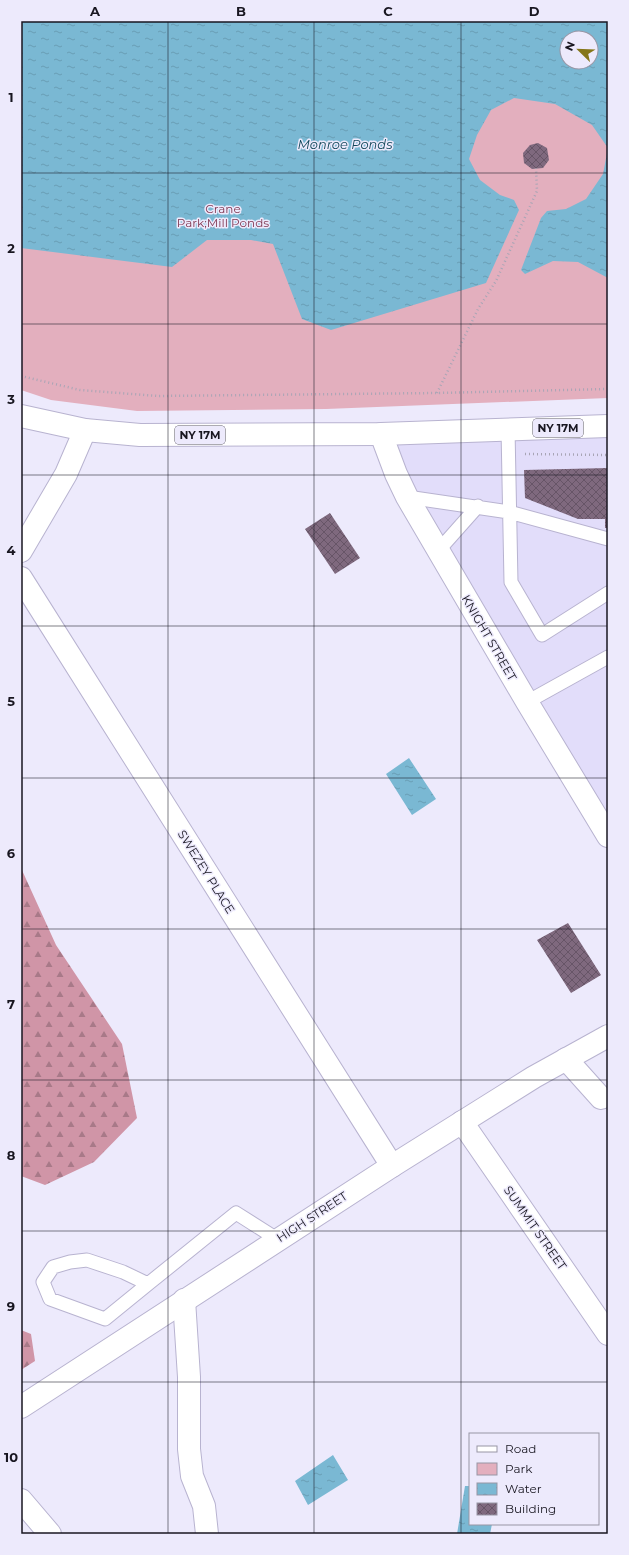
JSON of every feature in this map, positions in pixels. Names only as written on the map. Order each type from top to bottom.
[{"type":"street","name":"NY 17M","points":[[21,416],[85,430],[140,435],[381,434],[608,426]]},
{"type":"street","points":[[21,551],[66,474],[85,430]]},
{"type":"street","name":"KNIGHT STREET","points":[[381,434],[396,474],[407,497],[527,702],[608,836]]},
{"type":"street","name":"SWEZEY PLACE","points":[[21,578],[392,1166]]},
{"type":"street","name":"HIGH STREET","points":[[21,1407],[392,1166],[534,1077],[608,1036]]},
{"type":"street","points":[[566,1059],[601,1098]]},
{"type":"street","name":"SUMMIT STREET","points":[[462,1122],[608,1334]]},
{"type":"street","points":[[184,1300],[190,1377],[189,1449],[192,1476],[204,1506],[207,1534]]},
{"type":"street","points":[[21,1500],[50,1534]]},
{"type":"lane","points":[[508,429],[511,582],[542,635],[608,593]]},
{"type":"lane","points":[[407,497],[478,506],[509,512],[608,539]]},
{"type":"lane","points":[[438,551],[478,506]]},
{"type":"lane","points":[[527,702],[608,657]]},
{"type":"lane","points":[[148,1284],[123,1272],[87,1260],[70,1262],[53,1268],[43,1282],[50,1299],[105,1319],[236,1213],[277,1240]]},
{"type":"path","points":[[436,393],[478,309],[496,281],[537,191],[536,168]]},
{"type":"path","points":[[21,376],[80,390],[158,396],[436,393],[608,389]]},
{"type":"shaded area","points":[[608,426],[608,836],[381,434]]},
{"type":"green space","name":"Crane Park;Mill Ponds","points":[[21,21],[608,21],[608,398],[326,409],[137,411],[51,400],[21,390]]},
{"type":"green space","points":[[21,868],[56,945],[122,1044],[137,1118],[94,1162],[45,1185],[21,1176]]},
{"type":"green space","points":[[21,1330],[31,1334],[35,1361],[21,1370]]},
{"type":"water","name":"Monroe Ponds","points":[[21,21],[608,21],[608,148],[592,125],[555,104],[514,98],[491,110],[477,135],[469,159],[480,180],[500,195],[514,200],[519,210],[486,283],[331,330],[302,319],[273,244],[251,240],[207,240],[172,267],[21,248]]},
{"type":"water","points":[[608,148],[608,278],[578,262],[553,261],[525,274],[521,270],[541,218],[547,211],[566,209],[586,199],[603,174]]},
{"type":"water","points":[[409,758],[436,799],[412,815],[386,774]]},
{"type":"water","points":[[333,1455],[348,1480],[308,1505],[295,1481]]},
{"type":"water","points":[[465,1486],[469,1486],[469,1525],[492,1525],[490,1534],[457,1534]]},
{"type":"building","points":[[538,143],[547,148],[549,160],[543,168],[532,169],[524,163],[523,153],[530,145]]},
{"type":"building","points":[[608,468],[608,528],[605,528],[605,519],[578,519],[525,498],[524,470]]},
{"type":"building","points":[[330,513],[360,558],[335,574],[305,529]]},
{"type":"building","points":[[568,923],[601,975],[571,993],[537,940]]}]
